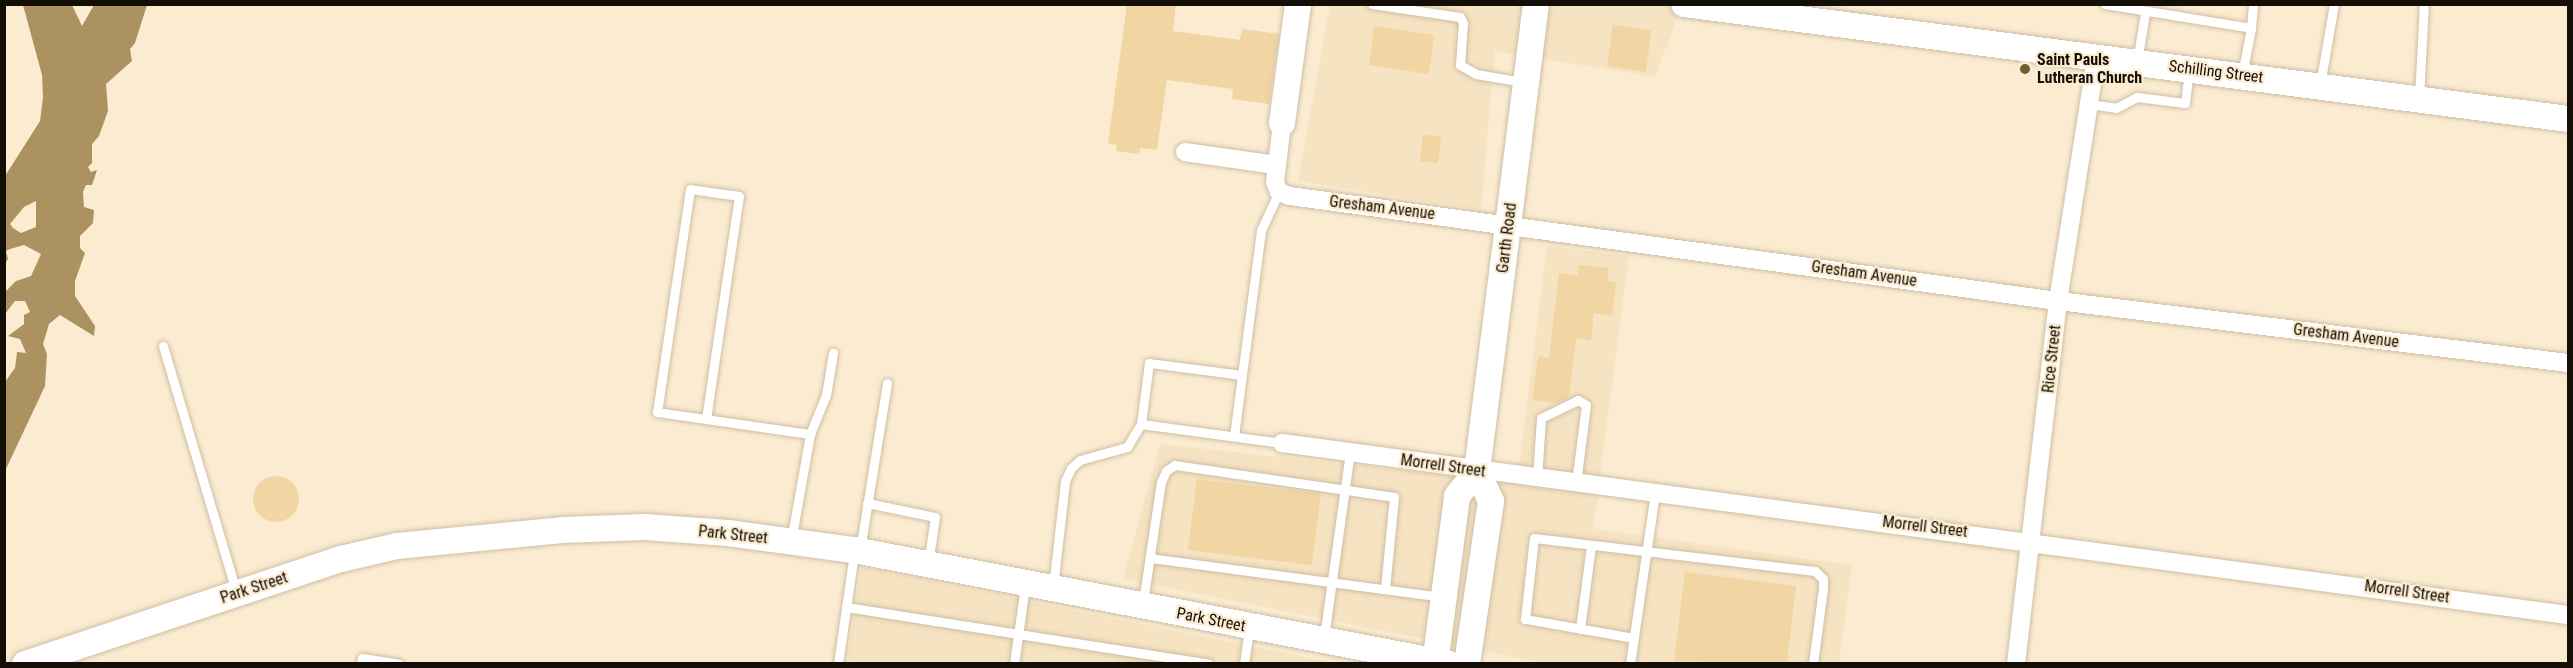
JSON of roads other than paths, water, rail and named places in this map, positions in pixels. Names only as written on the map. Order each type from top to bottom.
[{"type":"street","points":[[1279,192],[1276,165],[1298,4]]},
{"type":"street","name":"Garth Road","points":[[1477,471],[1536,4]]},
{"type":"street","name":"Schilling Street","points":[[1684,4],[2568,119]]},
{"type":"street","name":"Rice Street","points":[[2016,663],[2058,301],[2096,57]]},
{"type":"street","points":[[1185,152],[1276,165]]},
{"type":"street","name":"Gresham Avenue","points":[[1279,192],[1290,196],[2058,301],[2568,363]]},
{"type":"street","name":"Morrell Street","points":[[1282,443],[1477,471],[2031,540],[2568,615]]},
{"type":"street","points":[[1440,663],[1444,597],[1457,496],[1477,471],[1491,501],[1467,663]]},
{"type":"street","name":"Park Street","points":[[25,663],[352,556],[397,546],[486,536],[645,527],[791,541],[857,551],[1440,663]]},
{"type":"lane","points":[[1372,4],[1460,17],[1460,65],[1476,74],[1526,82]]},
{"type":"lane","points":[[2105,4],[2145,13],[2251,28]]},
{"type":"lane","points":[[2242,75],[2253,4]]},
{"type":"lane","points":[[2320,85],[2334,4]]},
{"type":"lane","points":[[2419,98],[2424,4]]},
{"type":"lane","points":[[2137,62],[2145,13]]},
{"type":"lane","points":[[2089,104],[2116,108],[2138,97],[2185,103],[2189,68]]},
{"type":"lane","points":[[706,419],[739,196],[690,189],[657,412],[810,434]]},
{"type":"lane","points":[[1234,436],[1261,230],[1279,192]]},
{"type":"lane","points":[[163,346],[237,594]]},
{"type":"lane","points":[[791,541],[810,434],[826,395],[833,353]]},
{"type":"lane","points":[[1053,589],[1065,481],[1071,468],[1080,460],[1127,447],[1141,424],[1149,363],[1242,375]]},
{"type":"lane","points":[[838,663],[886,383]]},
{"type":"lane","points":[[1537,478],[1541,418],[1578,400],[1586,405],[1576,483]]},
{"type":"lane","points":[[1141,424],[1282,443]]},
{"type":"lane","points":[[1323,641],[1350,452]]},
{"type":"lane","points":[[1143,607],[1161,482],[1166,471],[1175,465],[1345,488],[1394,497],[1385,589]]},
{"type":"lane","points":[[1630,663],[1655,493]]},
{"type":"lane","points":[[867,503],[935,517],[928,564]]},
{"type":"lane","points":[[1634,638],[1525,619],[1534,538],[1815,571],[1822,579],[1823,588],[1813,663]]},
{"type":"lane","points":[[1580,628],[1591,545]]},
{"type":"lane","points":[[1150,558],[1444,597]]},
{"type":"lane","points":[[1014,663],[1025,584]]},
{"type":"lane","points":[[846,607],[1209,663]]},
{"type":"lane","points":[[1244,663],[1249,627]]},
{"type":"lane","points":[[361,663],[362,658],[399,663]]},
{"type":"place","name":"Saint Pauls Lutheran Church","points":[[2025,69]]}]
